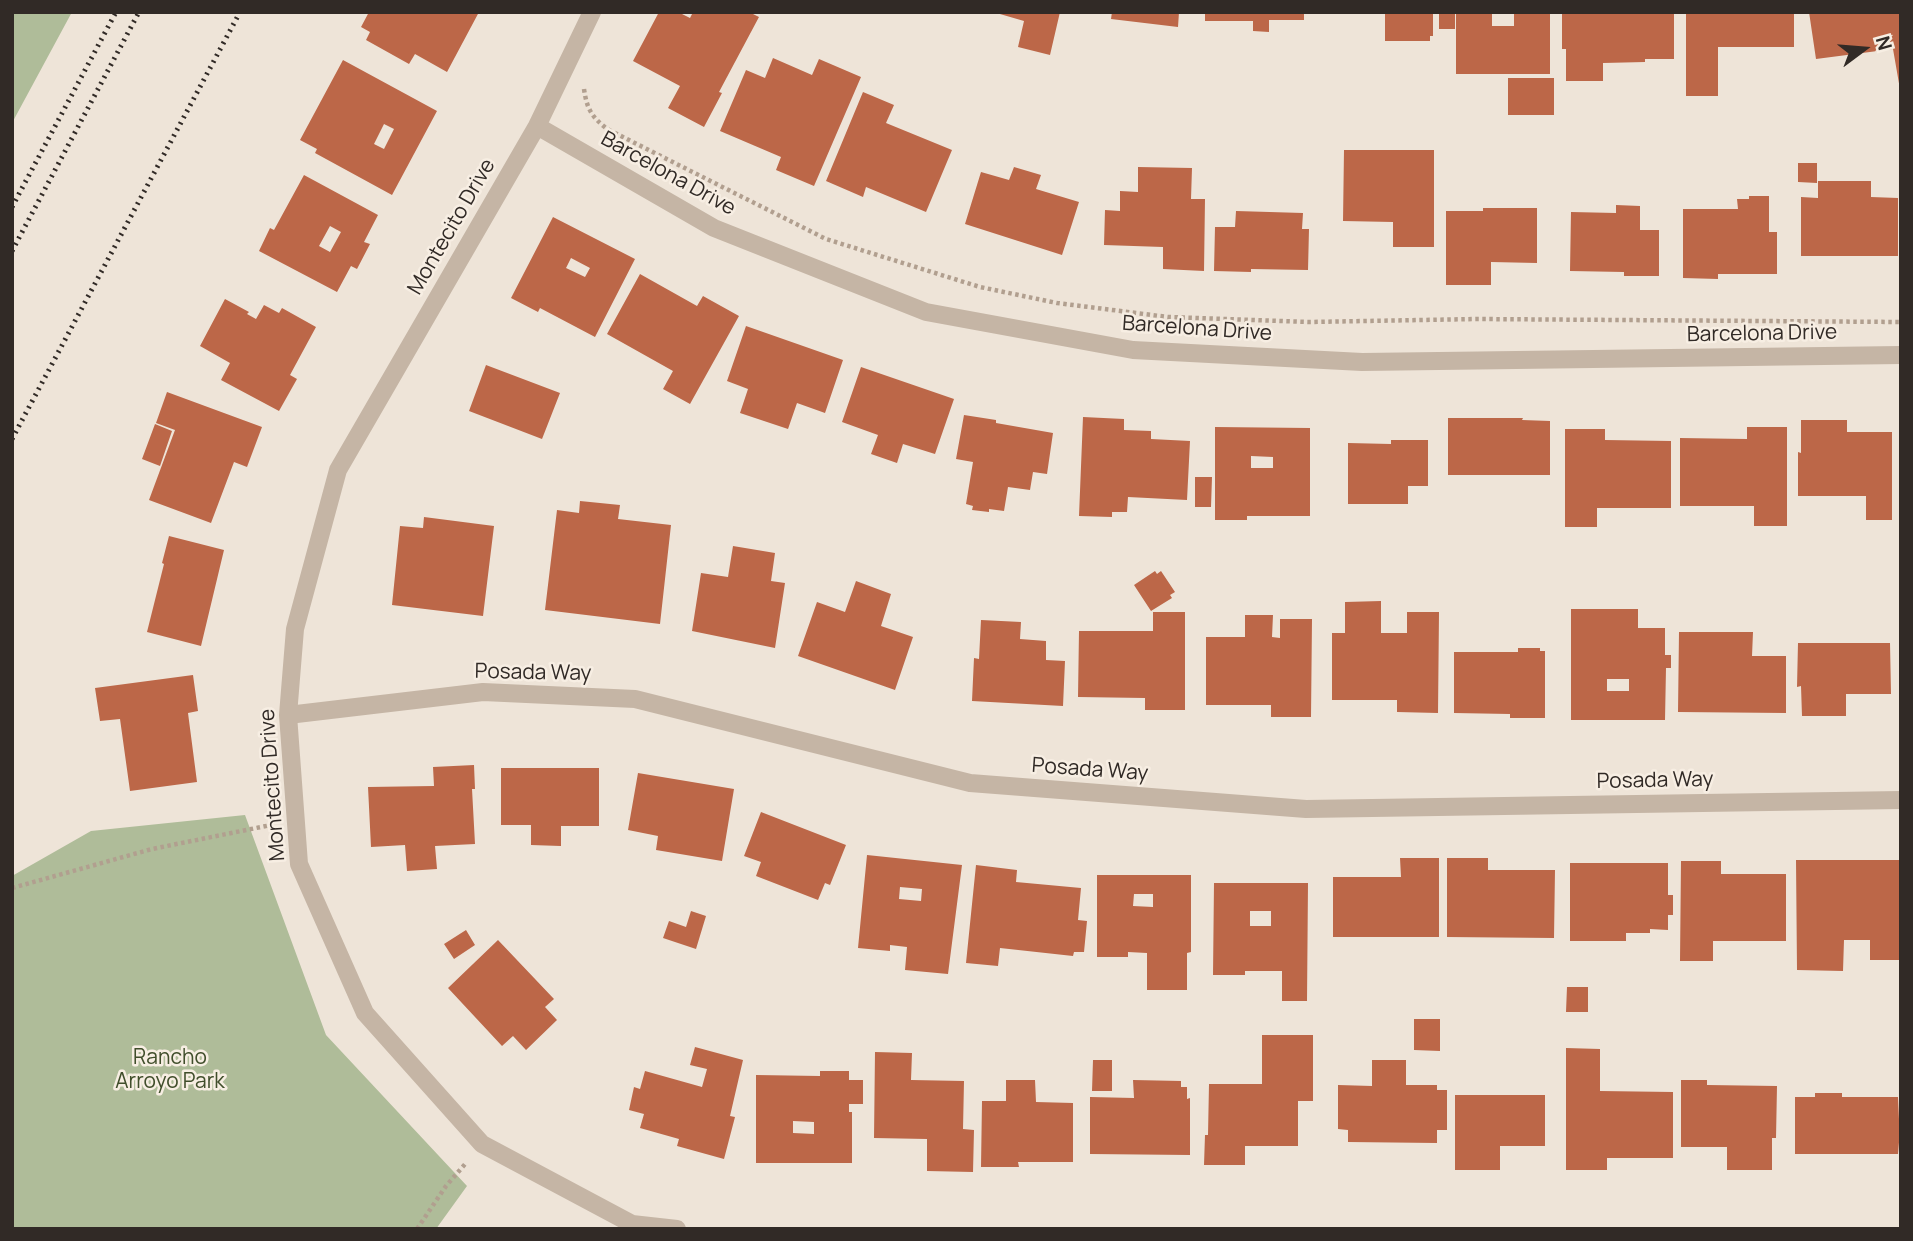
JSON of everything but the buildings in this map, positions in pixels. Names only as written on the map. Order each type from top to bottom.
[{"type":"street","name":"Montecito Drive","points":[[592,12],[537,126],[338,470],[296,629],[288,715],[299,864],[365,1013],[482,1144],[632,1224],[677,1229]]},
{"type":"street","name":"Barcelona Drive","points":[[537,126],[714,228],[926,312],[1133,350],[1362,362],[1901,355]]},
{"type":"street","name":"Posada Way","points":[[288,715],[483,692],[635,699],[970,783],[1306,809],[1901,800]]},
{"type":"path","points":[[584,86],[592,117],[607,129],[827,239],[980,287],[1057,303],[1168,317],[1309,322],[1901,322]]},
{"type":"path","points":[[12,888],[152,849],[296,820]]},
{"type":"path","points":[[417,1229],[446,1186],[482,1144]]},
{"type":"green space","points":[[12,12],[72,12],[12,123]]},
{"type":"green space","name":"Rancho Arroyo Park","points":[[245,815],[326,1035],[467,1186],[436,1229],[12,1229],[12,876],[91,831]]},
{"type":"railway","points":[[12,207],[116,12]]},
{"type":"railway","points":[[12,251],[139,12]]},
{"type":"railway","points":[[12,439],[240,12]]}]
